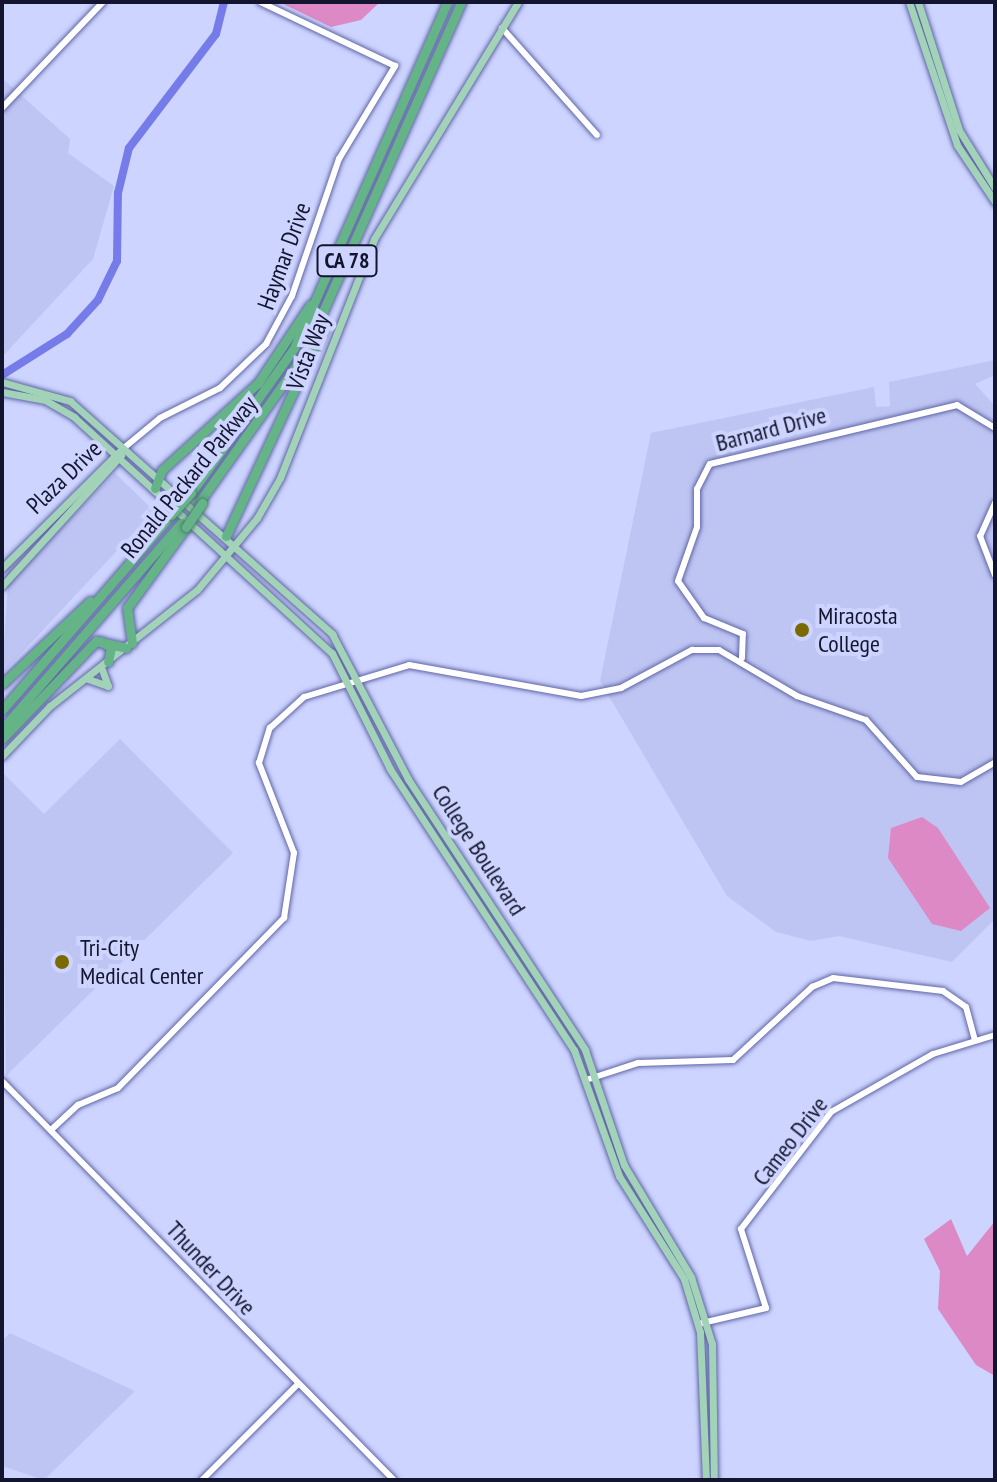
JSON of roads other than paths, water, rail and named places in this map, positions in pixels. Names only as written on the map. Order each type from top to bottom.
[{"type":"highway","name":"Ronald Packard Parkway","points":[[2,710],[191,493],[276,380],[320,293],[447,2]]},
{"type":"highway","name":"Ronald Packard Parkway","points":[[2,729],[183,525],[278,399],[339,278],[461,2]]},
{"type":"highway","points":[[226,536],[288,414],[339,278]]},
{"type":"highway","points":[[155,488],[158,475],[258,383],[320,293]]},
{"type":"highway","points":[[96,641],[129,646],[127,608],[183,525]]},
{"type":"highway","points":[[2,684],[106,591]]},
{"type":"highway","points":[[96,641],[111,647],[105,664]]},
{"type":"highway","points":[[2,739],[96,641]]},
{"type":"main road","name":"Vista Way","points":[[105,664],[229,555],[280,478],[374,239],[518,2]]},
{"type":"main road","points":[[909,2],[957,145],[995,202]]},
{"type":"main road","points":[[918,2],[959,130],[995,188]]},
{"type":"main road","name":"College Boulevard","points":[[2,382],[65,398],[79,408],[321,621],[356,678],[408,779],[599,1075],[624,1165],[684,1264],[709,1322],[714,1480]]},
{"type":"main road","name":"College Boulevard","points":[[2,392],[51,403],[64,410],[118,455],[307,623],[347,682],[390,769],[589,1079],[619,1176],[684,1279],[698,1324],[706,1480]]},
{"type":"main road","points":[[51,403],[65,398]]},
{"type":"main road","points":[[64,410],[79,408]]},
{"type":"main road","name":"Plaza Drive","points":[[4,570],[68,513],[125,447]]},
{"type":"main road","name":"Plaza Drive","points":[[2,586],[4,570],[118,455]]},
{"type":"main road","points":[[68,504],[68,513]]},
{"type":"main road","points":[[87,679],[108,686],[105,664]]},
{"type":"main road","points":[[2,756],[105,664]]},
{"type":"main road","points":[[703,1393],[713,1427]]},
{"type":"street","points":[[2,108],[103,2]]},
{"type":"street","name":"Haymar Drive","points":[[125,447],[160,418],[232,379],[272,335],[339,159],[395,66],[260,2]]},
{"type":"street","points":[[502,28],[597,135]]},
{"type":"street","name":"Barnard Drive","points":[[742,658],[743,634],[704,618],[678,581],[697,527],[697,489],[710,464],[947,406],[974,409],[995,428]]},
{"type":"street","points":[[995,503],[980,536],[995,575]]},
{"type":"street","points":[[51,1130],[78,1105],[118,1088],[273,936],[296,871],[287,830],[261,782],[261,748],[292,704],[356,678],[409,665],[581,696],[621,688],[692,650],[742,658],[797,696],[866,720],[917,777],[961,782],[995,762]]},
{"type":"street","points":[[589,1079],[638,1063],[733,1060],[812,987],[833,978],[943,991],[966,1007],[975,1040]]},
{"type":"street","name":"Cameo Drive","points":[[709,1322],[766,1308],[741,1229],[831,1112],[933,1054],[995,1035]]},
{"type":"street","name":"Thunder Drive","points":[[2,1081],[394,1480]]},
{"type":"street","points":[[698,1324],[709,1322]]},
{"type":"street","points":[[202,1480],[298,1384]]},
{"type":"waterway","points":[[2,375],[67,334],[98,300],[117,261],[118,193],[129,148],[216,34],[224,2]]},
{"type":"place","name":"Miracosta College","points":[[802,630]]},
{"type":"place","name":"Tri-City Medical Center","points":[[62,962]]}]
